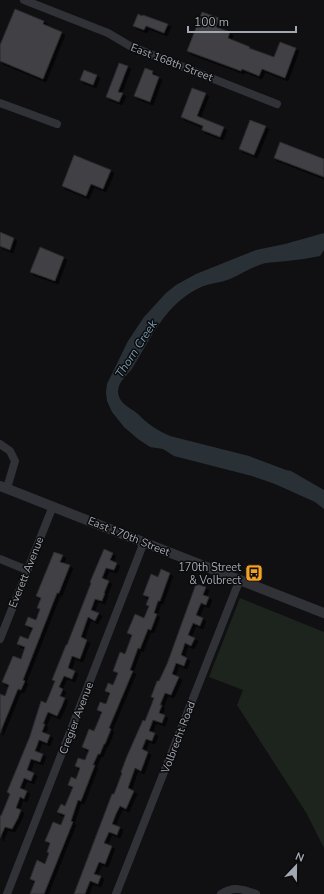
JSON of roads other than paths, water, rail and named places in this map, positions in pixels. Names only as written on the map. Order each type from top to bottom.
[{"type":"street","name":"East 168th Street","points":[[24,0],[108,33],[130,46],[277,104]]},
{"type":"street","points":[[0,103],[56,124]]},
{"type":"street","points":[[0,444],[10,451],[15,461],[4,487]]},
{"type":"street","name":"East 170th Street","points":[[4,487],[324,613]]},
{"type":"street","name":"Everett Avenue","points":[[0,639],[53,506]]},
{"type":"street","name":"Cregier Avenue","points":[[7,894],[144,542]]},
{"type":"street","points":[[0,559],[27,570]]},
{"type":"street","name":"Volbrecht Road","points":[[116,894],[240,579]]},
{"type":"street","points":[[221,894],[232,889],[239,888],[256,894]]},
{"type":"water","name":"Thorn Creek","points":[[324,233],[324,250],[320,256],[261,264],[230,279],[201,287],[178,302],[161,321],[133,367],[121,381],[118,392],[123,403],[152,426],[170,436],[249,456],[291,471],[324,490],[324,509],[315,502],[275,484],[252,476],[174,456],[163,449],[150,447],[124,427],[112,412],[107,401],[107,384],[128,341],[144,317],[166,293],[176,285],[196,274],[256,250],[285,244]]},
{"type":"place","name":"170th Street & Volbrect","points":[[254,573]]}]
